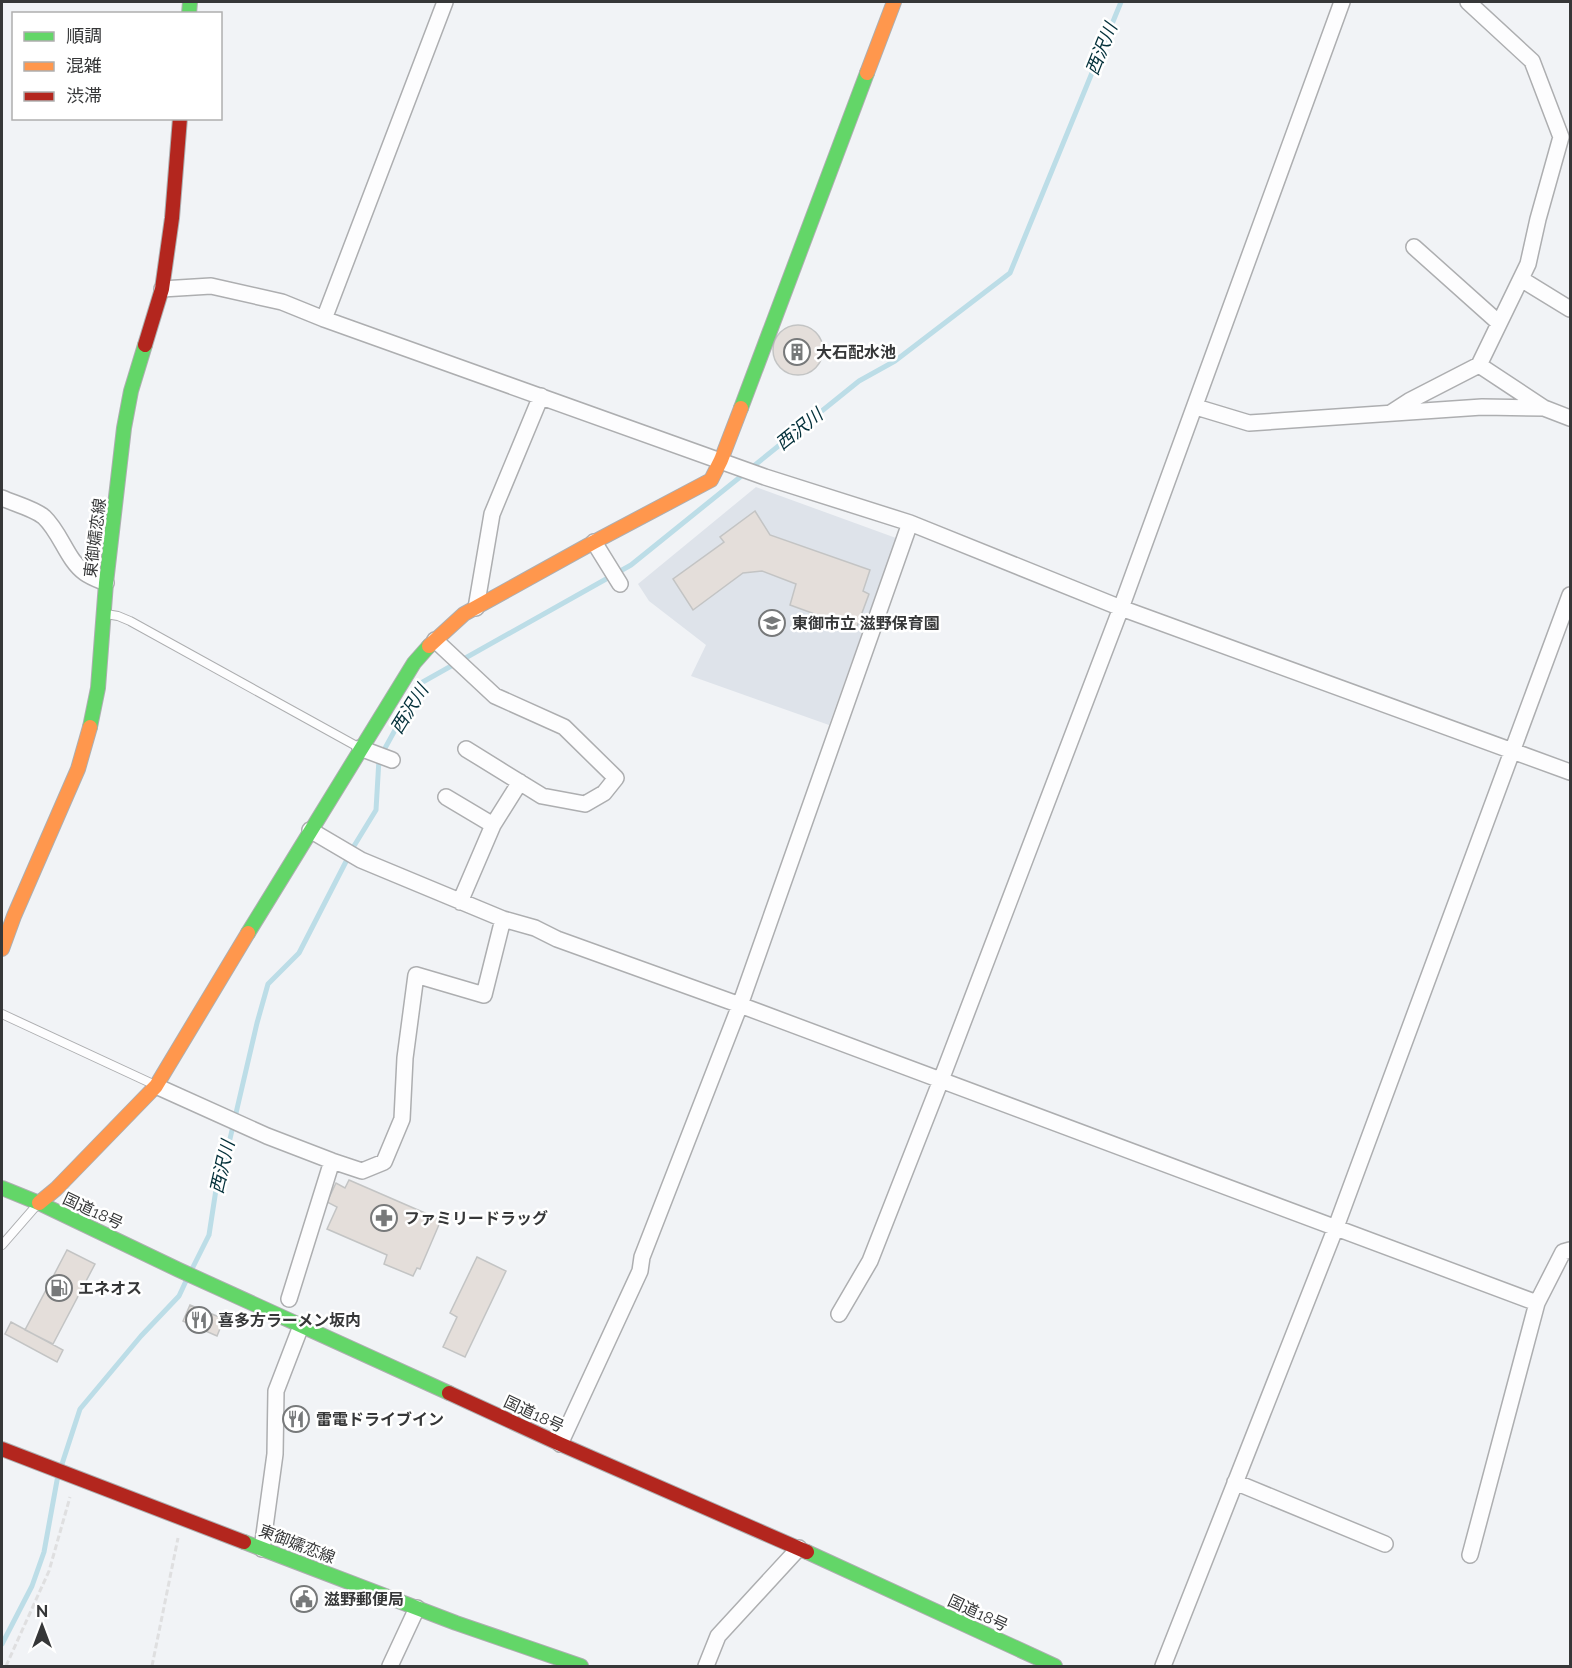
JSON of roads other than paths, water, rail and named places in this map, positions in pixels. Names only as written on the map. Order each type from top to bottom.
[{"type":"main road","points":[[39,1203],[56,1189],[156,1086],[310,830],[365,750],[414,663],[435,640],[464,614],[711,480],[728,463],[894,2]]},
{"type":"main road","name":"東御嬬恋線","points":[[2,949],[78,769],[88,738],[98,688],[106,583],[124,428],[131,391],[162,289],[172,218],[180,120]]},
{"type":"main road","name":"国道18号","points":[[2,1188],[560,1444],[799,1548],[1055,1666]]},
{"type":"main road","name":"東御嬬恋線","points":[[2,1449],[417,1608],[581,1666]]},
{"type":"street","points":[[324,319],[445,2]]},
{"type":"street","points":[[839,1314],[870,1261],[941,1080],[1196,407],[1342,2]]},
{"type":"street","points":[[1392,412],[1479,365],[1528,264],[1561,137],[1532,61],[1468,2]]},
{"type":"street","points":[[1414,247],[1499,323]]},
{"type":"street","points":[[1521,279],[1570,309]]},
{"type":"street","points":[[162,289],[211,286],[282,302],[765,477],[910,523],[1121,608],[1570,772]]},
{"type":"street","points":[[1479,365],[1544,408],[1570,418]]},
{"type":"street","points":[[476,608],[492,514],[541,396]]},
{"type":"street","points":[[1196,407],[1249,423],[1482,407],[1544,408]]},
{"type":"street","points":[[2,498],[42,515],[52,525],[76,565],[91,578],[106,583]]},
{"type":"street","points":[[560,1444],[640,1271],[642,1257],[740,1005],[910,523]]},
{"type":"street","points":[[594,542],[620,584]]},
{"type":"street","points":[[1163,1666],[1336,1227],[1570,595]]},
{"type":"street","points":[[435,640],[495,696],[564,727],[616,778],[604,793],[585,804],[542,795],[466,749]]},
{"type":"street","points":[[365,750],[392,760]]},
{"type":"street","points":[[460,902],[494,825],[520,782]]},
{"type":"street","points":[[446,797],[494,825]]},
{"type":"street","points":[[310,830],[359,859],[503,919],[535,928],[557,939],[1538,1303]]},
{"type":"street","points":[[156,1086],[267,1136],[362,1171],[384,1162],[402,1119],[405,1058],[416,975],[484,994],[503,919]]},
{"type":"street","points":[[289,1299],[332,1161]]},
{"type":"street","points":[[1470,1555],[1538,1303],[1563,1252],[1570,1250]]},
{"type":"street","points":[[262,1548],[275,1454],[276,1391],[301,1326]]},
{"type":"street","points":[[1235,1482],[1385,1544]]},
{"type":"street","points":[[706,1666],[718,1636],[799,1548]]},
{"type":"street","points":[[390,1666],[417,1608]]},
{"type":"lane","points":[[104,614],[130,621],[365,750]]},
{"type":"lane","points":[[2,1014],[156,1086]]},
{"type":"lane","points":[[2,1245],[39,1203]]},
{"type":"waterway","name":"西沢川","points":[[193,1267],[209,1235],[217,1183],[226,1156],[268,984],[299,953],[354,846],[376,810],[379,759],[421,683],[631,565],[859,381],[895,361],[1010,273],[1121,2]]},
{"type":"waterway","name":"西沢川","points":[[62,1464],[80,1409],[141,1336],[179,1296],[186,1281]]},
{"type":"waterway","name":"西沢川","points":[[2,1644],[32,1586],[44,1552],[58,1475]]},
{"type":"place","name":"大石配水池","points":[[797,352]]},
{"type":"place","name":"東御市立 滋野保育園","points":[[772,623]]},
{"type":"place","name":"ファミリードラッグ","points":[[384,1218]]},
{"type":"place","name":"エネオス","points":[[59,1288]]},
{"type":"place","name":"喜多方ラーメン坂内","points":[[199,1320]]},
{"type":"place","name":"雷電ドライブイン","points":[[296,1419]]},
{"type":"place","name":"滋野郵便局","points":[[304,1599]]}]
